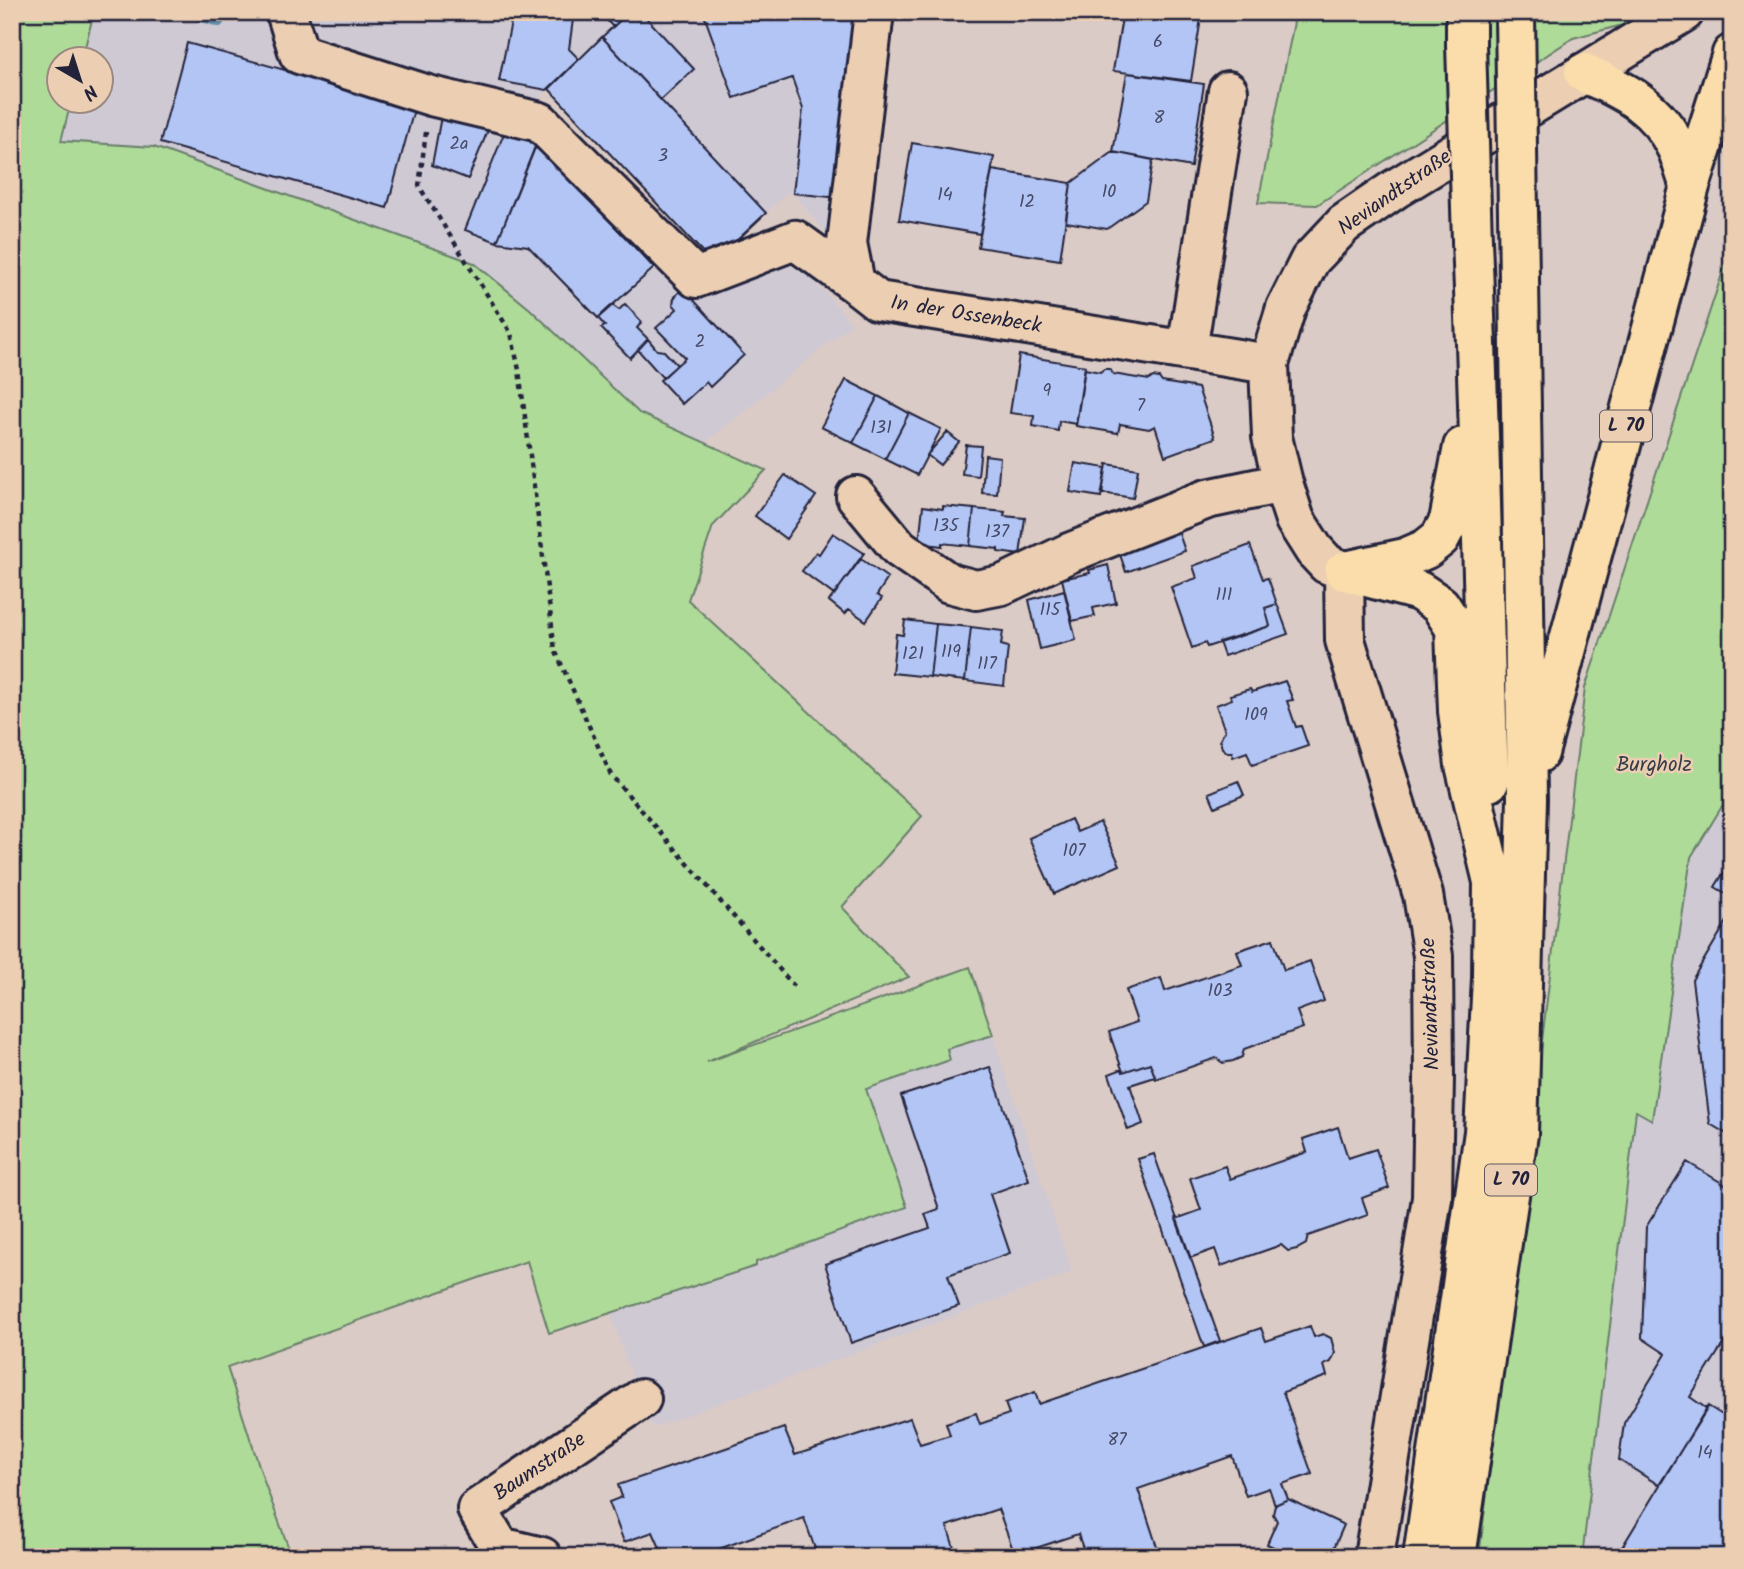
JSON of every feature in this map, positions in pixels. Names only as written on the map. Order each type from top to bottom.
[{"type":"highway","name":"L 70","points":[[1456,1557],[1518,1134],[1527,799],[1515,14]]},
{"type":"highway","name":"L 70","points":[[1423,1557],[1484,1132],[1492,978],[1493,882],[1466,28]]},
{"type":"highway","name":"L 70","points":[[1527,799],[1690,186],[1732,54]]},
{"type":"highway","points":[[1584,73],[1617,87],[1655,114],[1676,148],[1690,186]]},
{"type":"highway","points":[[1344,571],[1405,558],[1426,550],[1440,538],[1449,521],[1477,366]]},
{"type":"highway","points":[[1344,571],[1419,590],[1440,605],[1455,628],[1458,711],[1465,765],[1493,882]]},
{"type":"street","points":[[286,12],[299,54],[431,96]]},
{"type":"street","points":[[855,283],[847,243],[874,12]]},
{"type":"street","name":"Neviandtstraße","points":[[1374,1557],[1432,1198],[1433,956],[1423,895],[1345,640],[1344,571],[1327,564],[1314,550],[1295,520],[1283,483],[1272,437],[1269,364],[1286,308],[1310,260],[1344,224],[1395,189],[1684,12]]},
{"type":"street","points":[[1187,350],[1228,91]]},
{"type":"street","name":"In der Ossenbeck","points":[[431,96],[540,122],[696,278],[795,240],[878,301],[1269,364]]},
{"type":"street","points":[[856,496],[899,548],[949,583],[976,590],[1002,585],[1069,554],[1207,499],[1283,483]]},
{"type":"street","name":"Baumstraße","points":[[542,1557],[500,1547],[477,1509],[641,1399]]},
{"type":"path","points":[[431,96],[419,186],[511,333],[519,370],[555,650],[611,775],[794,986]]},
{"type":"shaded area","points":[[94,12],[861,12],[833,242],[793,193],[787,193],[716,260],[709,260],[549,89],[532,105],[539,139],[535,148],[545,151],[654,268],[691,297],[795,257],[852,324],[705,443],[639,413],[530,309],[474,263],[60,141],[67,116],[116,116],[116,46],[85,46]]},
{"type":"shaded area","points":[[1732,790],[1732,1557],[1582,1557],[1636,1110],[1652,1119],[1691,857]]},
{"type":"shaded area","points":[[970,967],[1072,1272],[653,1428],[611,1314],[756,1266],[686,1070]]},
{"type":"green space","points":[[12,12],[94,12],[85,46],[46,46],[46,116],[67,116],[61,141],[154,147],[474,263],[530,309],[639,413],[766,470],[713,526],[688,600],[922,816],[842,907],[909,977],[707,1062],[970,967],[993,1035],[947,1049],[950,1060],[866,1089],[907,1207],[756,1262],[756,1266],[549,1333],[527,1261],[227,1367],[292,1557],[12,1557]]},
{"type":"green space","points":[[1296,12],[1672,12],[1573,38],[1317,205],[1258,203]]},
{"type":"green space","name":"Burgholz","points":[[1732,244],[1732,790],[1691,857],[1652,1120],[1636,1111],[1582,1557],[1479,1557],[1585,688]]},
{"type":"building","points":[[513,12],[574,12],[569,49],[579,59],[547,90],[499,81]]},
{"type":"building","points":[[580,12],[629,12],[613,27],[603,16]]},
{"type":"building","points":[[629,12],[641,12],[694,69],[661,100],[602,37]]},
{"type":"building","points":[[703,12],[850,12],[857,30],[839,198],[793,193],[803,109],[792,78],[734,98]]},
{"type":"building","points":[[1123,12],[1202,12],[1191,81],[1113,71]]},
{"type":"building","points":[[602,37],[766,213],[716,260],[710,260],[549,89]]},
{"type":"building","points":[[187,43],[415,106],[387,208],[160,143]]},
{"type":"building","points":[[1127,73],[1204,84],[1191,167],[1113,152]]},
{"type":"building","points":[[442,111],[491,123],[468,179],[432,165]]},
{"type":"building","points":[[507,126],[538,139],[497,242],[465,230]]},
{"type":"building","points":[[912,143],[994,157],[980,234],[899,220]]},
{"type":"building","points":[[535,148],[544,151],[654,268],[598,318],[528,246],[497,242]]},
{"type":"building","points":[[1113,152],[1153,160],[1146,201],[1107,229],[1066,222],[1071,183]]},
{"type":"building","points":[[992,170],[1071,183],[1060,260],[978,247]]},
{"type":"building","points":[[679,292],[686,292],[744,355],[710,387],[706,382],[682,404],[660,380],[685,358],[656,328],[677,309],[673,304]]},
{"type":"building","points":[[625,304],[642,322],[637,328],[648,339],[630,358],[601,328],[605,326],[598,318],[612,305],[619,310]]},
{"type":"building","points":[[648,339],[657,350],[664,351],[677,365],[663,378],[638,350]]},
{"type":"building","points":[[1019,355],[1085,366],[1076,424],[1059,421],[1058,431],[1033,426],[1034,416],[1010,413]]},
{"type":"building","points":[[1085,369],[1100,372],[1110,369],[1113,374],[1149,380],[1153,377],[1162,382],[1198,388],[1215,438],[1165,456],[1155,426],[1149,429],[1120,424],[1118,433],[1076,426]]},
{"type":"building","points":[[846,380],[878,396],[853,443],[821,427]]},
{"type":"building","points":[[878,396],[909,413],[885,459],[853,443]]},
{"type":"building","points":[[909,413],[941,429],[917,475],[885,459]]},
{"type":"building","points":[[947,432],[959,442],[940,465],[927,455]]},
{"type":"building","points":[[966,445],[981,446],[978,476],[962,474]]},
{"type":"building","points":[[985,455],[1000,457],[997,494],[982,493]]},
{"type":"building","points":[[1075,463],[1106,468],[1101,497],[1070,492]]},
{"type":"building","points":[[1107,464],[1138,469],[1133,498],[1102,493]]},
{"type":"building","points":[[785,475],[816,496],[786,539],[755,516]]},
{"type":"building","points":[[923,506],[974,509],[970,546],[919,543]]},
{"type":"building","points":[[974,509],[1005,512],[1004,516],[1025,518],[1020,555],[970,546]]},
{"type":"building","points":[[1175,522],[1185,551],[1126,572],[1116,543]]},
{"type":"building","points":[[833,533],[864,553],[834,595],[802,571],[816,552],[819,554]]},
{"type":"building","points":[[1250,545],[1263,579],[1268,578],[1277,604],[1265,608],[1270,626],[1207,647],[1205,643],[1192,648],[1171,587],[1197,578],[1193,566]]},
{"type":"building","points":[[861,559],[888,578],[877,595],[882,598],[866,621],[849,609],[845,614],[829,601]]},
{"type":"building","points":[[1108,565],[1116,603],[1093,608],[1095,616],[1072,621],[1062,579],[1090,573],[1089,570]]},
{"type":"building","points":[[1064,590],[1076,640],[1040,649],[1029,600]]},
{"type":"building","points":[[1277,604],[1288,634],[1224,656],[1219,642],[1270,626],[1265,608]]},
{"type":"building","points":[[905,620],[936,624],[930,677],[892,673],[896,634],[903,635]]},
{"type":"building","points":[[936,624],[971,627],[965,681],[930,677]]},
{"type":"building","points":[[971,627],[1003,631],[1001,645],[1008,647],[1004,686],[965,681]]},
{"type":"building","points":[[1285,681],[1293,700],[1287,701],[1296,727],[1301,726],[1308,746],[1252,765],[1247,752],[1233,757],[1232,752],[1222,748],[1220,741],[1225,731],[1216,705],[1232,699],[1230,695],[1250,689],[1252,692]]},
{"type":"building","points":[[1238,781],[1244,795],[1215,807],[1209,793]]},
{"type":"building","points":[[1071,819],[1077,832],[1100,822],[1120,865],[1054,894],[1029,838]]},
{"type":"building","points":[[1732,859],[1732,897],[1715,887]]},
{"type":"building","points":[[1732,913],[1732,1137],[1710,1124],[1692,980]]},
{"type":"building","points":[[1273,939],[1284,970],[1310,961],[1324,1001],[1297,1011],[1303,1028],[1244,1049],[1242,1057],[1233,1061],[1223,1063],[1216,1058],[1156,1079],[1150,1063],[1123,1072],[1109,1032],[1137,1022],[1126,990],[1161,978],[1165,991],[1242,965],[1237,951]]},
{"type":"building","points":[[1150,1063],[1155,1077],[1130,1085],[1143,1124],[1128,1130],[1109,1074]]},
{"type":"building","points":[[990,1067],[1029,1180],[990,1194],[1010,1253],[948,1275],[959,1306],[851,1343],[825,1264],[930,1228],[925,1214],[939,1209],[901,1096]]},
{"type":"building","points":[[1338,1127],[1348,1158],[1376,1149],[1389,1188],[1362,1198],[1368,1215],[1308,1236],[1306,1244],[1297,1249],[1288,1251],[1281,1245],[1221,1266],[1215,1249],[1190,1258],[1176,1219],[1201,1210],[1190,1178],[1225,1166],[1230,1179],[1307,1152],[1303,1139]]},
{"type":"building","points":[[1154,1154],[1220,1341],[1204,1347],[1138,1159]]},
{"type":"building","points":[[1687,1162],[1732,1189],[1732,1330],[1690,1397],[1707,1409],[1659,1485],[1619,1460],[1624,1423],[1666,1354],[1642,1338],[1646,1227]]},
{"type":"building","points":[[1310,1326],[1314,1337],[1323,1334],[1331,1338],[1335,1353],[1331,1362],[1324,1365],[1327,1376],[1283,1392],[1312,1474],[1282,1484],[1288,1499],[1275,1505],[1269,1488],[1246,1496],[1232,1456],[1138,1489],[1160,1556],[1157,1557],[1086,1557],[1078,1534],[1015,1555],[998,1509],[947,1526],[957,1557],[818,1557],[804,1518],[697,1557],[664,1557],[653,1532],[624,1542],[609,1502],[622,1497],[618,1485],[784,1428],[795,1455],[910,1418],[920,1444],[950,1435],[946,1423],[976,1413],[980,1424],[1009,1414],[1005,1403],[1035,1392],[1039,1404],[1261,1328],[1266,1341]]},
{"type":"building","points":[[1708,1406],[1732,1421],[1732,1557],[1616,1557]]},
{"type":"building","points":[[1288,1499],[1344,1525],[1330,1557],[1295,1557],[1267,1544],[1277,1521],[1273,1514],[1275,1505]]},
{"type":"waterway","points":[[186,12],[219,22]]}]
